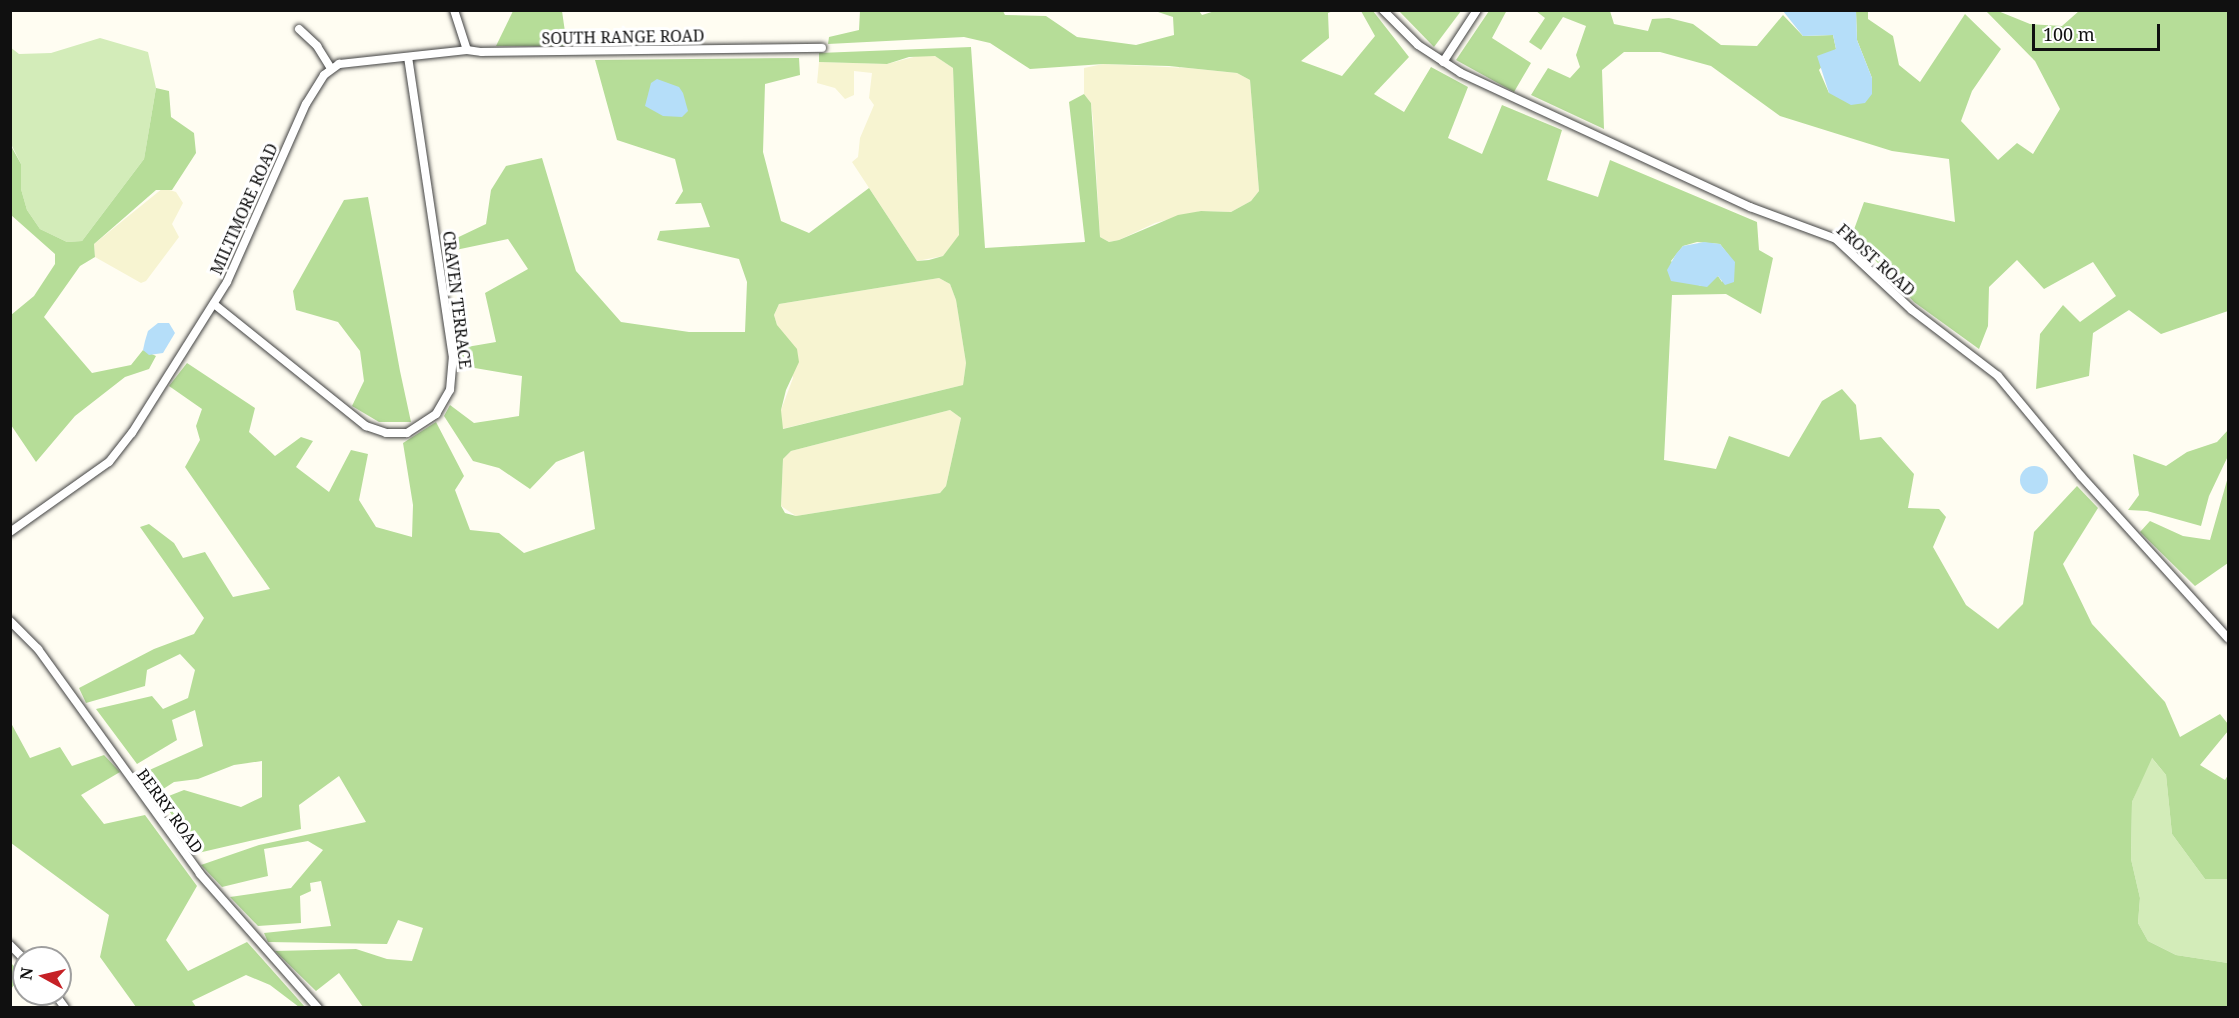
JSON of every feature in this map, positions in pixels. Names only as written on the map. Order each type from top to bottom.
[{"type":"street","points":[[300,29],[317,46],[331,68],[466,50],[454,10]]},
{"type":"street","name":"FROST ROAD","points":[[1383,10],[1405,34],[1443,62],[1750,207],[1836,239],[1912,310],[1998,376],[2081,476],[2229,638]]},
{"type":"street","points":[[1443,62],[1477,10]]},
{"type":"street","name":"SOUTH RANGE ROAD","points":[[466,50],[822,48]]},
{"type":"street","name":"CRAVEN TERRACE","points":[[213,304],[366,426],[386,433],[407,433],[436,414],[450,390],[453,358],[408,58]]},
{"type":"street","name":"MILTIMORE ROAD","points":[[10,532],[122,448],[213,304],[258,219],[306,104],[331,68]]},
{"type":"street","name":"BERRY ROAD","points":[[10,621],[38,649],[200,874],[318,1008]]},
{"type":"shaded area","points":[[921,55],[935,56],[953,68],[959,236],[943,256],[917,261],[852,162],[858,157],[860,138],[874,105],[869,98],[872,73],[854,71],[854,95],[845,99],[835,88],[817,83],[819,62],[887,64]]},
{"type":"shaded area","points":[[1103,64],[1237,73],[1250,80],[1259,191],[1251,201],[1231,212],[1201,211],[1155,223],[1119,240],[1109,242],[1100,237],[1093,119],[1091,103],[1084,94],[1084,68]]},
{"type":"shaded area","points":[[163,188],[176,192],[183,203],[172,224],[179,237],[146,281],[141,283],[95,257],[94,244]]},
{"type":"shaded area","points":[[939,278],[950,284],[956,300],[966,363],[963,385],[782,429],[781,410],[793,378],[774,315],[779,304]]},
{"type":"shaded area","points":[[950,410],[961,418],[946,486],[940,493],[796,516],[781,506],[783,459],[791,451]]},
{"type":"green space","points":[[1218,10],[1333,11],[1328,13],[1329,38],[1301,61],[1342,76],[1375,36],[1361,11],[1373,11],[1409,57],[1374,94],[1404,112],[1431,67],[1468,87],[1448,138],[1482,154],[1502,105],[1562,130],[1547,180],[1598,197],[1610,160],[1757,222],[1759,250],[1773,258],[1761,314],[1726,294],[1672,295],[1664,460],[1716,469],[1729,436],[1789,457],[1822,401],[1842,389],[1856,405],[1860,440],[1881,437],[1914,474],[1908,508],[1939,509],[1946,517],[1933,547],[1966,605],[1998,629],[2023,604],[2034,532],[2077,486],[2098,508],[2063,564],[2092,624],[2165,702],[2180,737],[2220,714],[2228,724],[2228,731],[2200,765],[2225,780],[2228,775],[2228,879],[2205,879],[2172,834],[2166,775],[2152,758],[2132,802],[2131,859],[2140,898],[2138,923],[2148,941],[2176,955],[2228,963],[2228,1007],[363,1007],[339,973],[316,991],[275,951],[356,949],[387,959],[412,961],[423,928],[398,920],[387,944],[268,942],[264,933],[331,926],[321,881],[310,883],[311,891],[300,896],[301,923],[258,926],[230,897],[291,888],[323,850],[308,841],[264,849],[268,876],[222,887],[201,865],[259,845],[366,822],[339,776],[299,805],[301,829],[198,853],[161,799],[184,790],[241,807],[262,797],[262,761],[234,765],[198,779],[174,782],[157,793],[145,772],[203,746],[195,710],[172,720],[177,740],[137,764],[96,709],[152,696],[163,709],[188,698],[195,670],[180,654],[147,670],[145,686],[86,703],[79,688],[154,649],[194,634],[204,618],[140,527],[149,524],[174,543],[183,558],[205,552],[233,597],[270,589],[185,467],[200,440],[196,426],[202,409],[169,386],[187,363],[255,408],[249,432],[275,456],[301,437],[313,441],[296,467],[329,492],[351,450],[368,454],[359,500],[376,527],[412,537],[413,505],[403,443],[436,422],[464,476],[455,490],[470,530],[499,533],[524,553],[595,529],[584,451],[556,462],[530,489],[499,468],[473,461],[444,416],[450,405],[474,423],[519,416],[522,376],[463,366],[461,348],[496,342],[485,293],[528,269],[508,239],[446,252],[444,244],[486,224],[491,190],[506,166],[542,158],[576,271],[621,322],[689,332],[745,332],[747,282],[739,259],[657,240],[660,231],[710,227],[701,203],[675,204],[683,191],[675,159],[617,140],[595,60],[799,58],[800,75],[765,84],[763,152],[781,221],[809,233],[869,188],[917,261],[943,256],[959,235],[953,68],[935,56],[909,57],[887,64],[819,62],[819,53],[971,47],[985,248],[1085,242],[1069,102],[1084,94],[1091,103],[1100,237],[1109,242],[1119,240],[1178,215],[1201,211],[1231,212],[1251,201],[1259,191],[1250,80],[1237,73],[1169,66],[1103,64],[1030,69],[990,43],[964,37],[828,44],[829,37],[859,30],[860,11],[1003,11],[1005,15],[1046,16],[1077,37],[1136,45],[1174,35],[1173,17],[1155,11],[1199,11],[1202,15]],"holes":[[[1697,242],[1720,244],[1730,257],[1722,282],[1718,276],[1701,286],[1691,282],[1671,261],[1683,246]],[[939,278],[950,284],[956,300],[966,363],[963,385],[783,429],[781,410],[786,390],[799,362],[797,349],[777,325],[774,315],[779,304]],[[950,410],[961,418],[946,486],[940,493],[796,516],[785,513],[781,506],[783,459],[791,451]]]},
{"type":"green space","points":[[1507,10],[1492,38],[1531,63],[1514,92],[1456,60],[1489,11]]},
{"type":"green space","points":[[513,11],[562,11],[567,46],[496,46]]},
{"type":"green space","points":[[1399,11],[1461,11],[1434,47]]},
{"type":"green space","points":[[1536,11],[1610,11],[1614,24],[1648,31],[1652,19],[1669,18],[1693,24],[1721,45],[1757,46],[1783,15],[1803,36],[1833,35],[1836,49],[1819,70],[1829,93],[1872,78],[1857,40],[1856,11],[1868,11],[1868,19],[1893,36],[1899,65],[1920,82],[1965,14],[2001,49],[1972,91],[1961,121],[1998,160],[2017,143],[2033,154],[2060,109],[2035,61],[1986,11],[1998,11],[2030,24],[2062,26],[2079,11],[2228,11],[2228,311],[2161,334],[2129,310],[2093,333],[2089,376],[2036,389],[2040,334],[2063,305],[2080,322],[2116,296],[2093,262],[2044,289],[2017,260],[1989,287],[1988,326],[1979,349],[1914,302],[1852,235],[1864,202],[1955,222],[1949,159],[1892,151],[1780,116],[1711,66],[1660,52],[1624,52],[1602,70],[1604,129],[1531,95],[1548,68],[1570,78],[1580,67],[1576,55],[1586,26],[1563,17],[1541,50],[1529,42],[1545,18]]},
{"type":"green space","points":[[100,38],[148,52],[156,88],[144,159],[82,241],[67,242],[40,229],[27,210],[21,189],[21,164],[11,144],[10,47],[19,54],[51,53]]},
{"type":"green space","points":[[156,88],[169,91],[171,117],[194,133],[196,153],[172,190],[156,190],[94,244],[95,257],[80,266],[44,317],[92,373],[131,365],[143,350],[156,356],[149,369],[125,377],[75,416],[36,462],[11,425],[11,315],[34,296],[55,264],[55,254],[11,215],[10,144],[21,164],[21,189],[27,210],[40,229],[67,242],[82,241],[144,159]]},
{"type":"green space","points":[[368,197],[411,422],[379,422],[352,406],[364,381],[360,351],[338,322],[296,310],[293,291],[344,200]]},
{"type":"green space","points":[[2228,430],[2228,456],[2209,496],[2201,526],[2147,511],[2128,510],[2139,495],[2133,454],[2166,466],[2187,452],[2217,442]]},
{"type":"green space","points":[[2228,477],[2228,563],[2195,586],[2140,532],[2150,521],[2183,536],[2210,540]]},
{"type":"green space","points":[[11,723],[30,758],[60,747],[72,766],[104,755],[120,772],[81,795],[104,824],[145,815],[197,886],[166,940],[188,971],[247,942],[305,1007],[299,1007],[270,985],[246,975],[192,1001],[196,1007],[136,1007],[100,957],[109,915],[11,843]]},
{"type":"green space","points":[[2151,757],[2166,775],[2172,834],[2205,879],[2228,879],[2228,963],[2176,955],[2148,941],[2138,923],[2140,898],[2131,859],[2132,802]]},
{"type":"green space","points":[[11,963],[12,988],[11,989]]},
{"type":"water","points":[[1783,11],[1856,11],[1857,40],[1872,78],[1872,94],[1865,103],[1851,105],[1829,93],[1817,56],[1836,49],[1833,35],[1803,36]]},
{"type":"water","points":[[657,79],[679,87],[683,93],[688,111],[682,117],[663,116],[645,106],[651,83]]},
{"type":"water","points":[[1704,242],[1720,244],[1735,262],[1734,282],[1725,285],[1718,276],[1707,287],[1671,281],[1667,270],[1676,254],[1683,246]]},
{"type":"water","points":[[158,323],[169,323],[175,333],[163,353],[149,355],[143,350],[145,341],[148,331]]},
{"type":"water","points":[[2034,466],[2044,470],[2048,480],[2044,490],[2034,494],[2024,490],[2020,480],[2024,470]]}]
